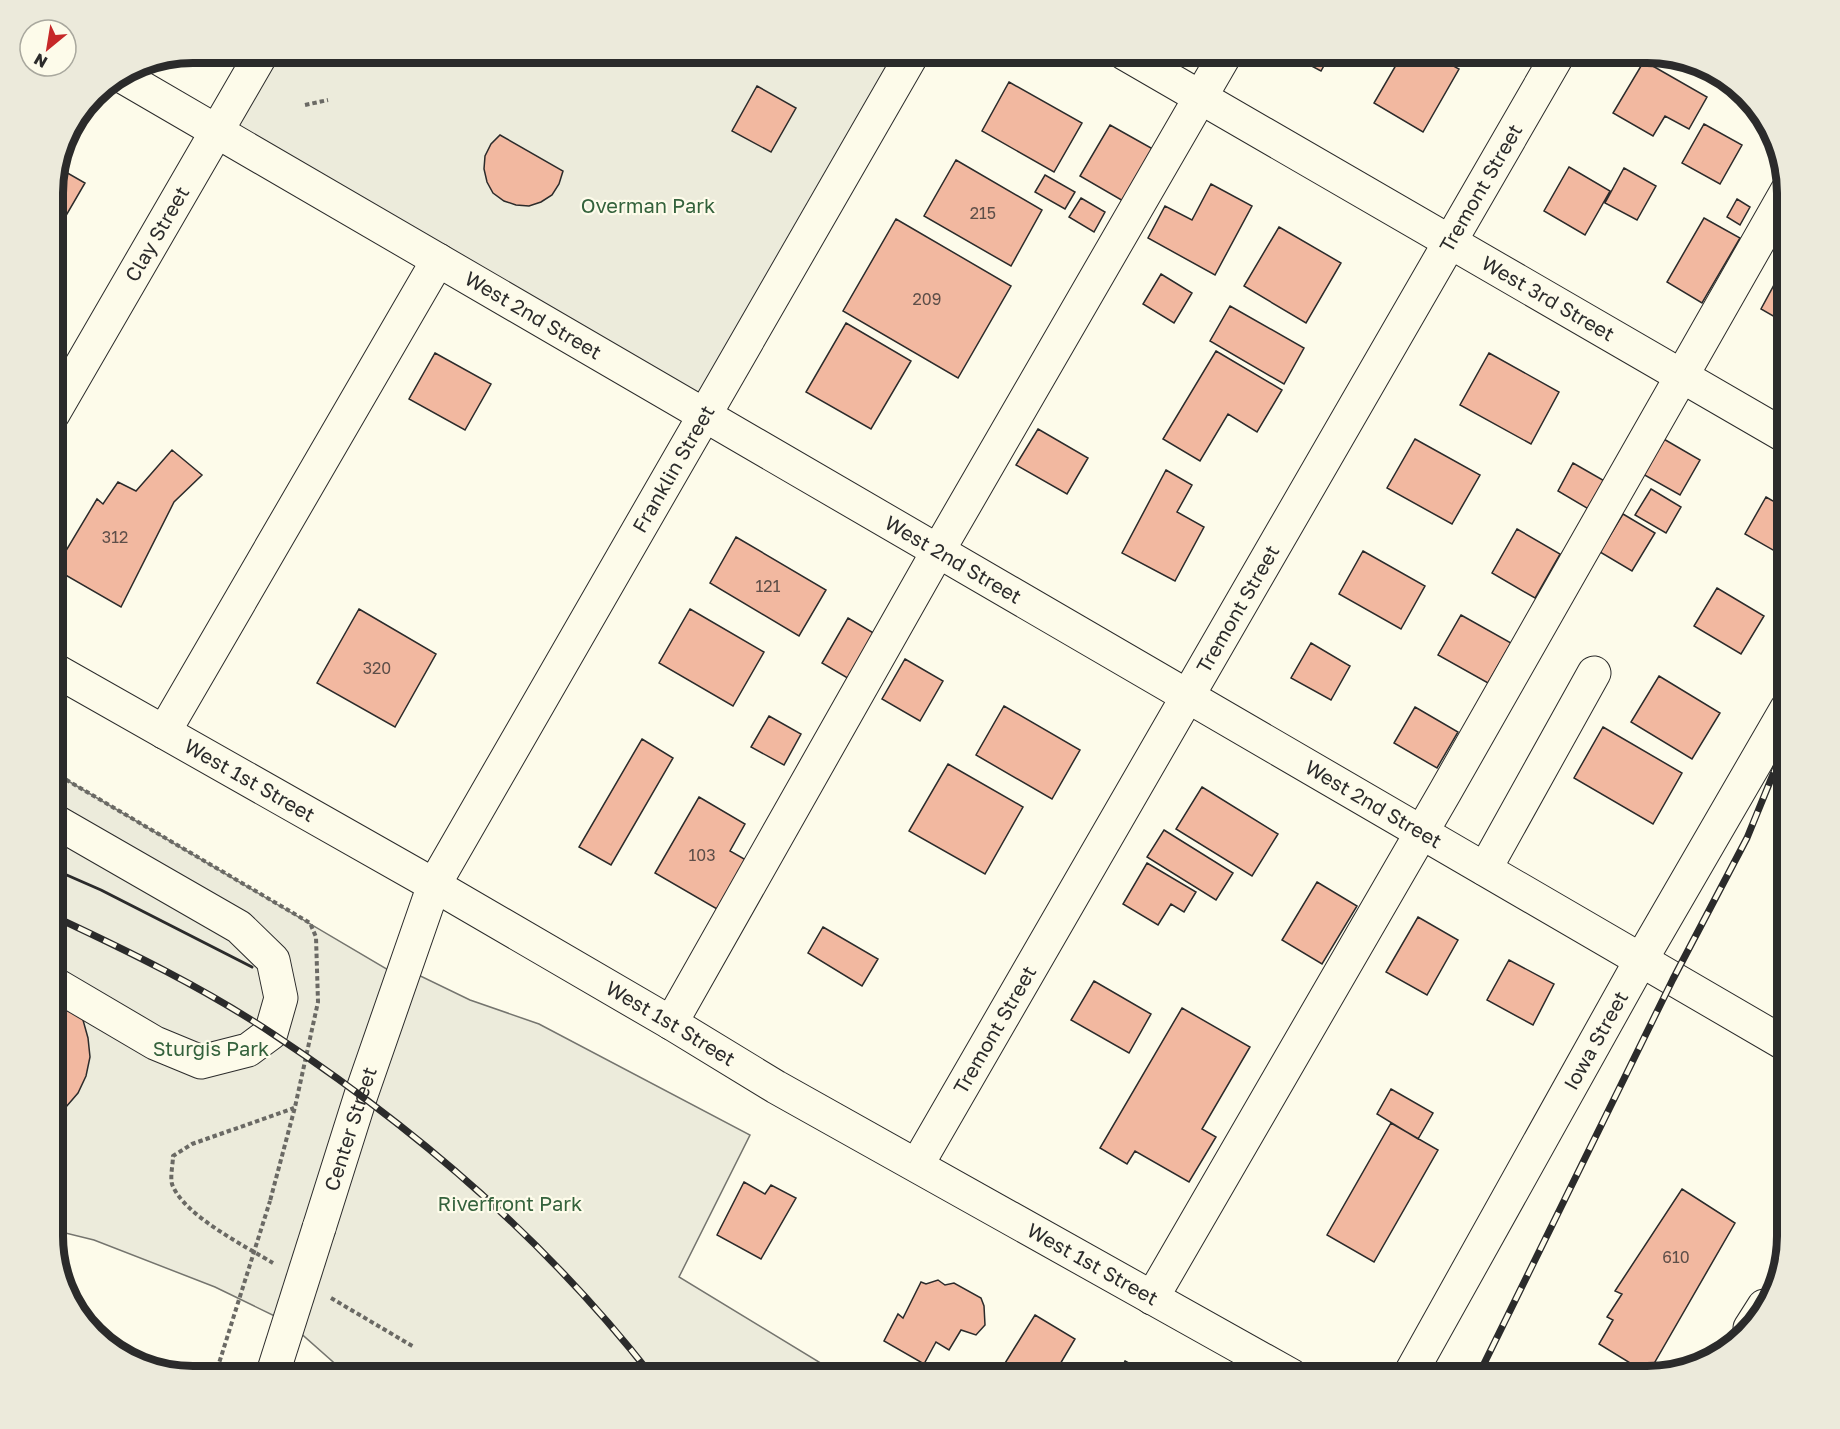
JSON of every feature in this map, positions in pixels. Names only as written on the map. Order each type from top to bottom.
[{"type":"street","name":"Clay Street","points":[[63,397],[256,63]]},
{"type":"street","name":"Franklin Street","points":[[434,885],[907,63]]},
{"type":"street","name":"West 3rd Street","points":[[1143,63],[1777,431]]},
{"type":"street","points":[[671,1023],[938,551],[1220,63]]},
{"type":"street","name":"Tremont Street","points":[[917,1165],[1553,63]]},
{"type":"street","name":"West 2nd Street","points":[[128,80],[1777,1039]]},
{"type":"street","points":[[1152,1298],[1777,208]]},
{"type":"street","points":[[164,732],[438,260]]},
{"type":"street","points":[[1485,869],[1594,673]]},
{"type":"street","name":"West 1st Street","points":[[63,675],[434,885],[776,1087],[1273,1366]]},
{"type":"street","name":"Iowa Street","points":[[1415,1366],[1641,960],[1777,727]]},
{"type":"street","points":[[63,826],[239,927],[273,960],[281,998],[271,1033],[248,1050],[201,1062],[154,1043],[63,989]]},
{"type":"street","name":"Center Street","points":[[275,1366],[361,1095],[434,885]]},
{"type":"path","points":[[304,105],[328,100]]},
{"type":"path","points":[[274,1264],[225,1234],[184,1204],[171,1182],[174,1156],[192,1144],[295,1107]]},
{"type":"path","points":[[218,1366],[270,1202]]},
{"type":"path","points":[[324,1294],[414,1347]]},
{"type":"green space","name":"Overman Park","points":[[256,63],[907,63],[704,415],[216,131]]},
{"type":"green space","points":[[63,778],[400,977],[404,968],[470,1000],[539,1024],[750,1135],[679,1277],[826,1366],[338,1366],[289,1323],[215,1287],[94,1240],[63,1232]]},
{"type":"building","points":[[1306,63],[1325,63],[1321,71]]},
{"type":"building","points":[[1397,63],[1448,63],[1459,69],[1423,132],[1374,103]]},
{"type":"building","points":[[1643,63],[1648,63],[1707,97],[1689,129],[1665,116],[1653,136],[1613,113]]},
{"type":"building","points":[[1009,82],[1082,123],[1054,172],[982,131]]},
{"type":"building","points":[[757,86],[796,108],[771,152],[732,131]]},
{"type":"building","points":[[1704,124],[1742,145],[1720,184],[1682,163]]},
{"type":"building","points":[[1110,125],[1160,153],[1130,205],[1080,176]]},
{"type":"building","points":[[500,135],[563,171],[552,195],[529,206],[504,201],[493,193],[484,169],[485,156],[491,144]]},
{"type":"building","points":[[956,160],[1042,210],[1011,266],[924,216]]},
{"type":"building","points":[[1569,167],[1610,191],[1585,235],[1544,211]]},
{"type":"building","points":[[1624,168],[1656,186],[1637,220],[1605,203]]},
{"type":"building","points":[[65,172],[85,183],[63,221]]},
{"type":"building","points":[[1045,175],[1075,192],[1065,209],[1035,192]]},
{"type":"building","points":[[1211,184],[1252,206],[1215,275],[1148,238],[1165,206],[1192,220]]},
{"type":"building","points":[[1081,198],[1105,212],[1094,232],[1069,217]]},
{"type":"building","points":[[1737,199],[1750,207],[1740,225],[1727,217]]},
{"type":"building","points":[[1704,218],[1740,238],[1702,303],[1667,282]]},
{"type":"building","points":[[896,219],[1011,286],[958,378],[843,311]]},
{"type":"building","points":[[1279,227],[1341,263],[1306,323],[1244,286]]},
{"type":"building","points":[[1161,274],[1192,293],[1174,323],[1143,304]]},
{"type":"building","points":[[1777,279],[1777,318],[1761,309]]},
{"type":"building","points":[[1230,306],[1304,348],[1284,384],[1210,341]]},
{"type":"building","points":[[846,323],[911,361],[871,429],[806,392]]},
{"type":"building","points":[[1216,351],[1282,390],[1257,432],[1228,414],[1200,461],[1163,439]]},
{"type":"building","points":[[435,353],[491,384],[465,430],[409,399]]},
{"type":"building","points":[[1489,353],[1559,392],[1531,444],[1460,405]]},
{"type":"building","points":[[1038,429],[1088,458],[1067,494],[1016,465]]},
{"type":"building","points":[[1662,438],[1700,460],[1680,495],[1641,473]]},
{"type":"building","points":[[1415,439],[1480,475],[1452,524],[1387,488]]},
{"type":"building","points":[[172,450],[202,475],[174,502],[121,607],[63,574],[63,556],[97,499],[103,504],[118,482],[136,491]]},
{"type":"building","points":[[1573,463],[1608,483],[1592,511],[1558,491]]},
{"type":"building","points":[[1166,470],[1192,485],[1177,512],[1204,527],[1175,581],[1122,553]]},
{"type":"building","points":[[1651,489],[1681,507],[1666,533],[1635,515]]},
{"type":"building","points":[[1766,497],[1777,503],[1777,552],[1745,534]]},
{"type":"building","points":[[1623,514],[1655,533],[1632,571],[1600,552]]},
{"type":"building","points":[[1517,529],[1560,554],[1535,598],[1492,573]]},
{"type":"building","points":[[736,537],[826,590],[799,636],[710,583]]},
{"type":"building","points":[[1363,551],[1425,586],[1401,629],[1339,594]]},
{"type":"building","points":[[1717,588],[1764,616],[1741,654],[1694,626]]},
{"type":"building","points":[[359,609],[436,654],[395,727],[317,683]]},
{"type":"building","points":[[690,609],[764,652],[733,706],[659,663]]},
{"type":"building","points":[[1461,615],[1511,643],[1488,683],[1438,655]]},
{"type":"building","points":[[848,618],[882,638],[856,683],[822,663]]},
{"type":"building","points":[[1311,643],[1350,666],[1331,700],[1291,678]]},
{"type":"building","points":[[905,659],[943,681],[920,721],[882,699]]},
{"type":"building","points":[[1659,676],[1720,713],[1692,759],[1631,722]]},
{"type":"building","points":[[1004,706],[1080,750],[1052,799],[976,755]]},
{"type":"building","points":[[1415,707],[1458,732],[1437,768],[1394,743]]},
{"type":"building","points":[[769,716],[801,734],[784,765],[751,747]]},
{"type":"building","points":[[1603,727],[1682,773],[1653,824],[1574,778]]},
{"type":"building","points":[[642,739],[673,758],[611,865],[579,847]]},
{"type":"building","points":[[948,764],[1023,807],[985,874],[909,831]]},
{"type":"building","points":[[1202,787],[1278,834],[1252,876],[1176,829]]},
{"type":"building","points":[[699,797],[745,824],[730,851],[746,860],[717,909],[655,873]]},
{"type":"building","points":[[1164,830],[1233,873],[1216,900],[1147,857]]},
{"type":"building","points":[[1147,863],[1196,892],[1184,912],[1171,904],[1158,925],[1123,904]]},
{"type":"building","points":[[1317,882],[1357,906],[1322,964],[1282,940]]},
{"type":"building","points":[[1418,917],[1458,940],[1427,995],[1386,972]]},
{"type":"building","points":[[823,927],[878,959],[862,986],[808,953]]},
{"type":"building","points":[[1509,960],[1554,984],[1533,1025],[1487,1000]]},
{"type":"building","points":[[1094,981],[1151,1014],[1129,1053],[1071,1020]]},
{"type":"building","points":[[63,995],[73,1004],[83,1020],[90,1057],[86,1076],[78,1093],[63,1109]]},
{"type":"building","points":[[1182,1008],[1250,1047],[1202,1129],[1216,1137],[1189,1182],[1135,1151],[1127,1164],[1100,1148]]},
{"type":"building","points":[[1391,1089],[1433,1113],[1418,1139],[1377,1114]]},
{"type":"building","points":[[1391,1123],[1438,1150],[1374,1262],[1327,1235]]},
{"type":"building","points":[[744,1182],[765,1194],[771,1185],[796,1198],[761,1259],[717,1235]]},
{"type":"building","points":[[1682,1189],[1735,1223],[1653,1366],[1635,1366],[1599,1344],[1613,1320],[1607,1317],[1622,1294],[1615,1291]]},
{"type":"building","points":[[938,1280],[945,1285],[954,1283],[981,1298],[985,1325],[976,1335],[961,1330],[949,1350],[936,1342],[924,1364],[884,1341],[898,1314],[903,1318],[921,1282],[926,1284]]},
{"type":"building","points":[[1035,1315],[1075,1339],[1059,1366],[1003,1366]]},
{"type":"building","points":[[1125,1361],[1134,1366],[1123,1366]]},
{"type":"railway","points":[[1483,1366],[1673,979],[1747,838],[1777,764]]},
{"type":"railway","points":[[63,921],[193,986],[247,1017],[326,1070],[377,1108],[428,1148],[523,1233],[611,1326],[644,1366]]},
{"type":"wall","points":[[63,873],[101,890],[252,967]]},
{"type":"park label","name":"Sturgis Park","points":[[211,1049]]},
{"type":"park label","name":"Riverfront Park","points":[[510,1204]]}]
